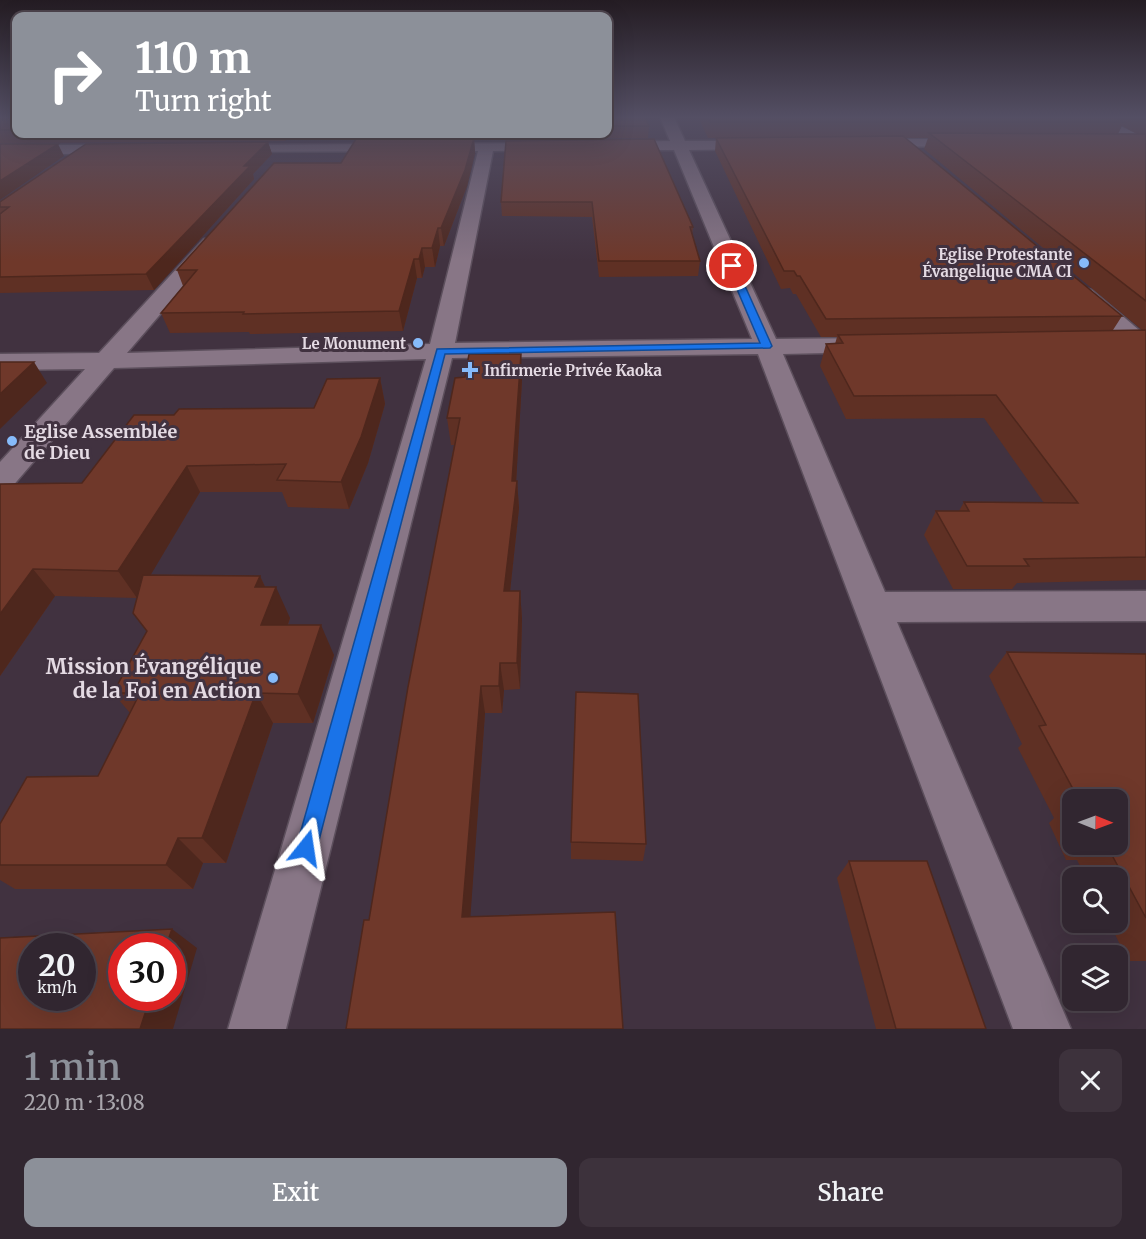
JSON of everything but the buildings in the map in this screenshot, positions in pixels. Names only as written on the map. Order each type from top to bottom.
[{"type":"street","points":[[257,1029],[441,351],[482,165]]},
{"type":"street","points":[[688,165],[767,346],[1042,1029]]},
{"type":"street","points":[[0,481],[224,228]]},
{"type":"street","points":[[1067,281],[1143,343]]},
{"type":"street","points":[[1105,343],[1143,343]]},
{"type":"street","points":[[0,362],[104,362],[441,351],[895,345]]},
{"type":"street","points":[[872,606],[1146,606]]},
{"type":"place","name":"Eglise Protestante Évangelique CMA CI","points":[[1084,263]]},
{"type":"place","name":"Le Monument","points":[[418,343]]},
{"type":"place","name":"Infirmerie Privée Kaoka","points":[[470,370]]},
{"type":"place","name":"Eglise Assemblée de Dieu","points":[[12,441]]},
{"type":"place","name":"Mission Évangélique de la Foi en Action","points":[[273,678]]},
{"type":"route","points":[[306,848],[441,351],[767,346],[732,266]]}]
